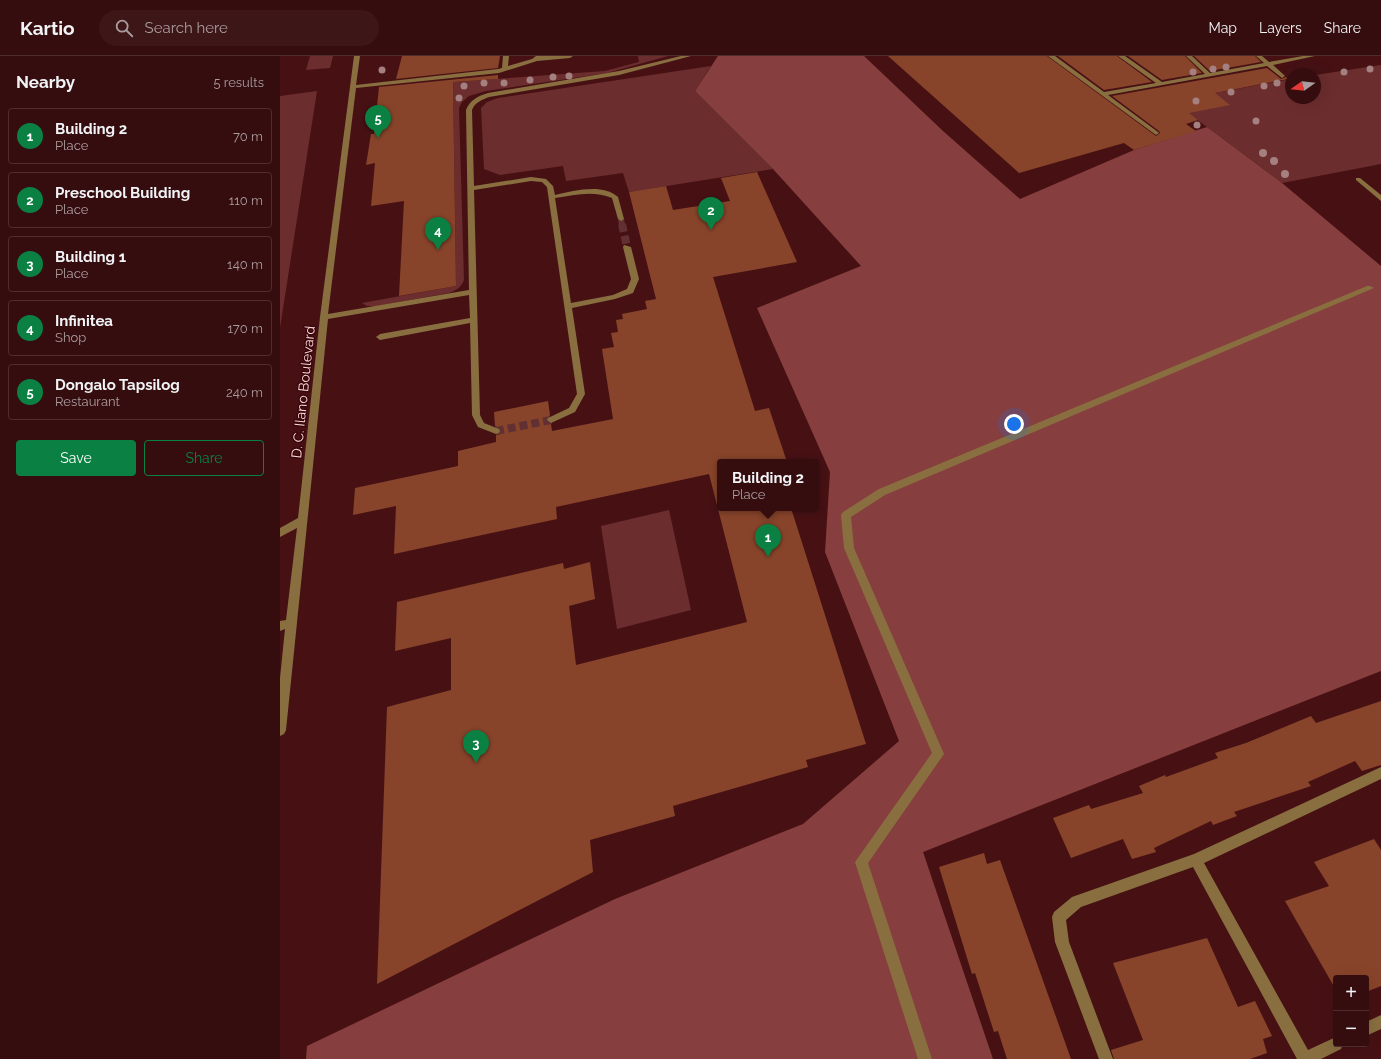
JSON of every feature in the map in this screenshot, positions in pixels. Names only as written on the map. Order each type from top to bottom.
[{"type":"street","name":"D. C. Ilano Boulevard","points":[[280,730],[291,623],[304,520],[324,317],[357,56]]},
{"type":"street","points":[[505,70],[506,56]]},
{"type":"street","points":[[353,87],[505,70],[538,57],[570,56]]},
{"type":"street","points":[[496,431],[481,425],[476,415],[469,110],[471,105],[477,100],[500,93],[619,73],[688,56]]},
{"type":"street","points":[[1051,56],[1156,133]]},
{"type":"street","points":[[1121,56],[1160,83]]},
{"type":"street","points":[[1189,56],[1208,74]]},
{"type":"street","points":[[1259,56],[1282,76]]},
{"type":"street","points":[[1103,94],[1312,56]]},
{"type":"street","points":[[471,188],[531,179],[544,180],[550,186],[581,394],[572,410],[551,420]]},
{"type":"street","points":[[1358,179],[1381,199]]},
{"type":"street","points":[[552,197],[594,191],[607,192],[615,197],[621,219]]},
{"type":"street","points":[[567,306],[615,297],[630,291],[635,280],[627,247]]},
{"type":"street","points":[[925,1059],[861,862],[938,754],[849,548],[846,515],[882,492],[1370,288]]},
{"type":"street","points":[[324,317],[473,292]]},
{"type":"street","points":[[380,337],[474,320]]},
{"type":"street","points":[[280,533],[304,520]]},
{"type":"street","points":[[280,626],[291,623]]},
{"type":"street","points":[[1106,1059],[1062,942],[1059,918],[1077,902],[1196,860],[1381,774]]},
{"type":"street","points":[[1196,860],[1306,1059],[1333,1046]]},
{"type":"street","points":[[1369,1028],[1381,1022]]},
{"type":"shaded area","points":[[310,56],[333,56],[330,68],[306,70]]},
{"type":"shaded area","points":[[638,56],[668,56],[607,73],[486,91],[469,96],[462,102],[459,108],[463,283],[449,293],[377,306],[367,306],[362,303],[456,286],[453,82],[605,71],[639,62]]},
{"type":"shaded area","points":[[718,56],[864,56],[943,131],[1020,199],[1134,150],[1207,127],[1282,183],[1381,266],[1381,671],[923,852],[993,1059],[306,1059],[307,1046],[615,899],[803,824],[899,741],[825,552],[830,472],[757,308],[861,266],[773,169],[695,91]]},
{"type":"shaded area","points":[[1381,65],[1381,164],[1282,183],[1172,101],[1285,80],[1285,104],[1321,104],[1321,74]]},
{"type":"shaded area","points":[[711,66],[695,91],[773,169],[629,192],[623,173],[566,181],[563,166],[500,175],[484,169],[481,108],[487,102],[498,98]]},
{"type":"shaded area","points":[[317,91],[280,328],[280,96]]},
{"type":"shaded area","points":[[669,510],[691,610],[617,629],[601,526]]},
{"type":"building","points":[[402,56],[500,56],[498,68],[396,79]]},
{"type":"building","points":[[888,56],[1047,56],[1156,136],[1160,133],[1159,131],[1112,96],[1267,68],[1281,79],[1285,77],[1285,80],[1215,93],[1230,105],[1189,113],[1198,120],[1186,124],[1196,131],[1134,150],[1124,143],[1019,173]]},
{"type":"building","points":[[1058,56],[1117,56],[1152,82],[1104,90]]},
{"type":"building","points":[[1128,56],[1185,56],[1202,73],[1162,80]]},
{"type":"building","points":[[1194,56],[1255,56],[1261,62],[1210,71]]},
{"type":"building","points":[[498,75],[498,79],[453,82],[456,286],[399,296],[404,201],[371,206],[375,163],[366,165],[371,134],[374,134],[379,87]]},
{"type":"building","points":[[757,172],[797,262],[713,277],[755,411],[769,408],[786,459],[717,459],[717,505],[709,474],[556,507],[557,519],[394,554],[396,506],[353,515],[355,488],[458,466],[458,451],[496,442],[496,435],[500,434],[501,430],[495,426],[494,412],[548,401],[550,415],[546,420],[551,424],[552,431],[613,419],[602,349],[614,347],[611,333],[618,332],[616,320],[623,319],[622,314],[647,309],[645,301],[656,299],[629,192],[666,186],[673,210],[730,201],[721,178]]},
{"type":"building","points":[[718,511],[792,511],[866,744],[806,760],[808,767],[673,806],[675,816],[590,840],[593,872],[377,984],[387,707],[451,690],[451,638],[395,651],[397,602],[563,563],[564,569],[590,562],[595,599],[569,606],[576,665],[747,622]]},
{"type":"building","points":[[1381,701],[1381,765],[1362,771],[1355,761],[1308,782],[1311,786],[1234,812],[1237,816],[1213,825],[1211,821],[1154,848],[1156,852],[1132,859],[1123,839],[1071,858],[1053,818],[1089,805],[1091,809],[1143,793],[1139,786],[1165,775],[1166,777],[1218,758],[1215,753],[1246,743],[1311,716],[1316,723]]},
{"type":"building","points":[[1374,839],[1381,850],[1381,986],[1369,991],[1369,975],[1333,975],[1333,985],[1285,901],[1329,886],[1314,862]]},
{"type":"building","points":[[984,853],[987,864],[1000,860],[1071,1059],[1007,1059],[998,1031],[994,1032],[975,973],[972,974],[939,867]]},
{"type":"building","points":[[1207,938],[1238,1007],[1255,1001],[1272,1036],[1263,1039],[1267,1053],[1250,1059],[1114,1059],[1111,1050],[1143,1040],[1113,963]]},
{"type":"tunnel","points":[[621,219],[622,225]]},
{"type":"tunnel","points":[[622,224],[627,247]]},
{"type":"tunnel","points":[[496,431],[551,420]]},
{"type":"place","name":"Dongalo Tapsilog","points":[[378,138]]},
{"type":"place","name":"Preschool Building","points":[[711,230]]},
{"type":"place","name":"Infinitea","points":[[438,250]]},
{"type":"place","name":"Building 2","points":[[768,557]]},
{"type":"place","name":"Building 1","points":[[476,763]]}]
